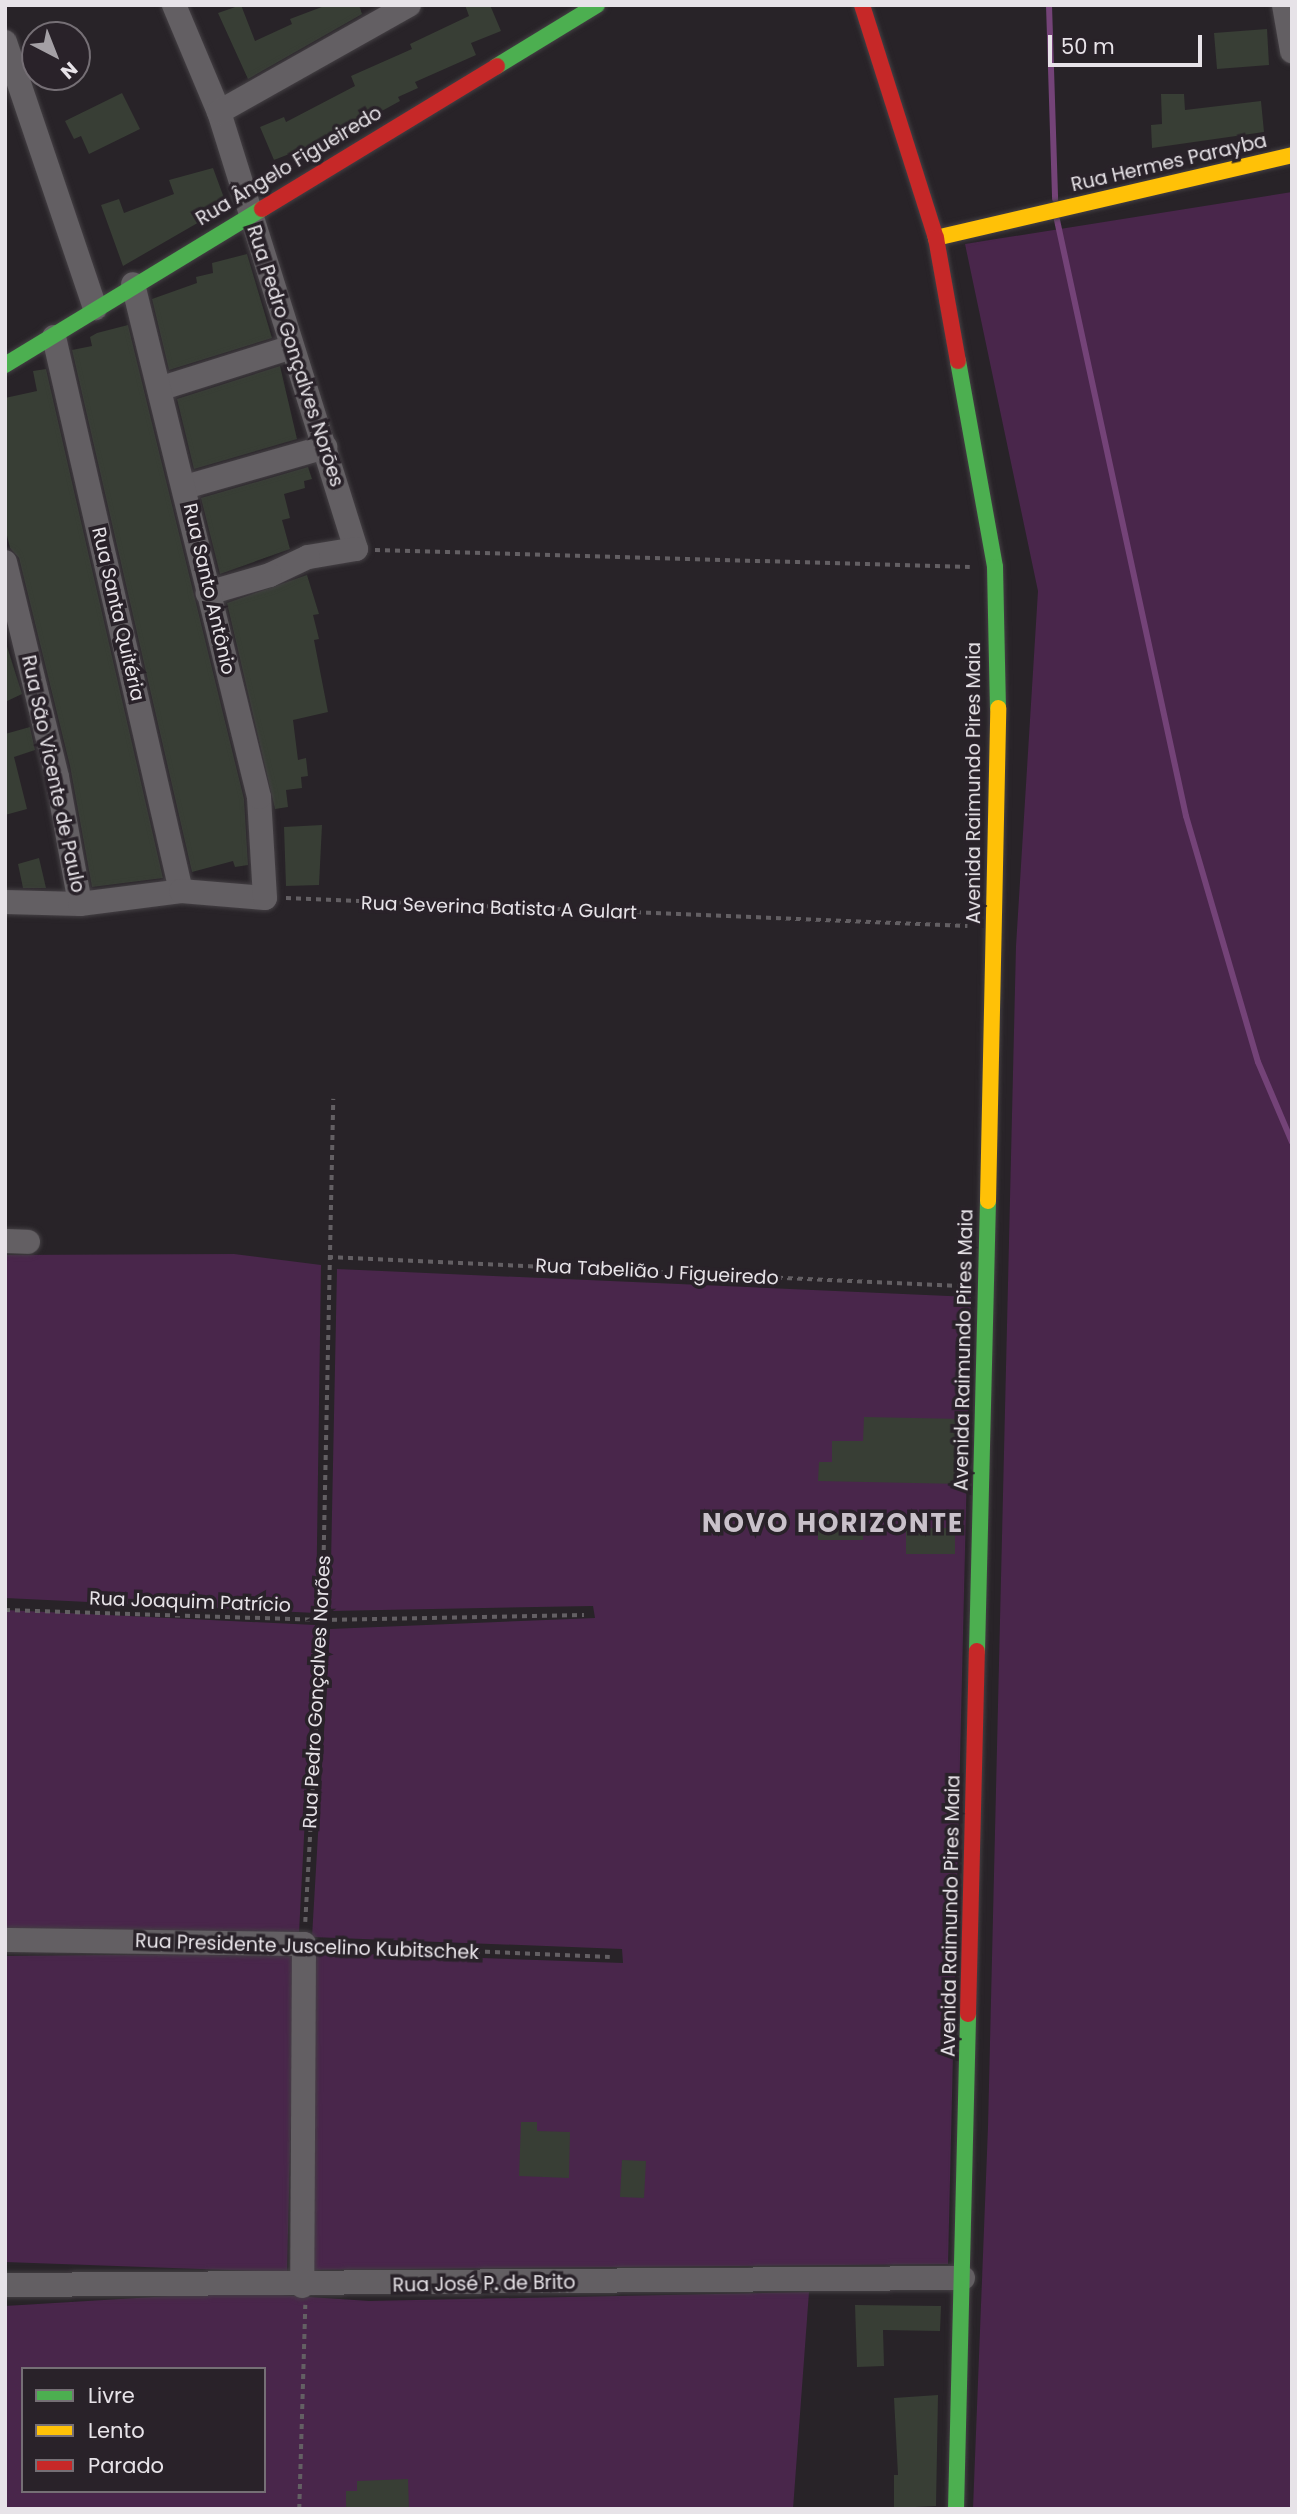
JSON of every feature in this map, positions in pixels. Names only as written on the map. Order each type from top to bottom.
[{"type":"street","name":"Rua Pedro Gonçalves Norões","points":[[174,5],[219,112],[356,549]]},
{"type":"street","points":[[219,112],[410,5]]},
{"type":"street","name":"Rua Ângelo Figueiredo","points":[[5,365],[54,337],[133,284],[597,5]]},
{"type":"street","points":[[862,5],[936,238]]},
{"type":"street","points":[[1284,5],[1292,51]]},
{"type":"street","points":[[5,41],[95,308]]},
{"type":"street","name":"Rua Hermes Parayba","points":[[936,238],[1292,155]]},
{"type":"street","name":"Rua Hermes Parayba","points":[[1055,212],[1221,190]]},
{"type":"street","name":"Avenida Raimundo Pires Maia","points":[[936,238],[995,567],[994,927],[956,2509]]},
{"type":"street","name":"Rua Santo Antônio","points":[[133,284],[162,388],[208,593],[259,797],[265,898]]},
{"type":"street","name":"Rua Santa Quitéria","points":[[54,337],[181,891]]},
{"type":"street","points":[[162,388],[292,347]]},
{"type":"street","points":[[185,487],[325,447]]},
{"type":"street","points":[[208,593],[270,575],[308,557],[356,549]]},
{"type":"street","name":"Rua São Vicente de Paulo","points":[[5,562],[57,778],[80,904]]},
{"type":"street","points":[[5,902],[80,904],[181,891],[265,898]]},
{"type":"street","name":"Rua Presidente Juscelino Kubitschek","points":[[5,1940],[304,1944]]},
{"type":"street","points":[[302,2286],[304,1944]]},
{"type":"street","name":"Rua José P. de Brito","points":[[5,2285],[302,2286],[963,2278]]},
{"type":"path","points":[[356,549],[995,567]]},
{"type":"path","name":"Rua Severina Batista A Gulart","points":[[265,898],[994,927]]},
{"type":"path","name":"Rua Pedro Gonçalves Norões","points":[[304,1944],[322,1620],[333,1099]]},
{"type":"path","name":"Rua Tabelião J Figueiredo","points":[[328,1257],[986,1287]]},
{"type":"path","name":"Rua Joaquim Patrício","points":[[5,1610],[322,1620],[584,1615]]},
{"type":"path","name":"Rua Presidente Juscelino Kubitschek","points":[[304,1944],[610,1957]]},
{"type":"path","points":[[299,2509],[307,2319],[302,2286]]},
{"type":"shaded area","points":[[1292,192],[1292,2509],[973,2509],[988,2127],[1016,946],[1038,591],[965,244]]},
{"type":"shaded area","points":[[234,1254],[321,1265],[316,1613],[5,1598],[5,1255]]},
{"type":"shaded area","points":[[337,1269],[971,1297],[948,2264],[305,2270],[311,1952],[623,1963],[622,1949],[312,1937],[330,1629],[595,1618],[593,1606],[330,1611]]},
{"type":"shaded area","points":[[5,1610],[315,1625],[299,1933],[5,1930]]},
{"type":"shaded area","points":[[295,1953],[287,2272],[5,2262],[5,1956]]},
{"type":"shaded area","points":[[236,2292],[369,2301],[809,2292],[793,2509],[5,2509],[5,2306]]},
{"type":"building","points":[[241,5],[255,41],[292,24],[290,19],[327,5],[359,5],[362,14],[248,79],[218,13]]},
{"type":"building","points":[[465,5],[490,5],[501,31],[471,43],[476,55],[415,82],[418,88],[398,97],[400,101],[340,134],[274,160],[260,127],[284,117],[286,122],[355,86],[351,76],[412,49],[410,44],[469,16]]},
{"type":"building","points":[[1267,29],[1269,65],[1217,69],[1214,33]]},
{"type":"building","points":[[122,93],[140,129],[89,154],[81,136],[74,139],[65,121]]},
{"type":"building","points":[[1161,94],[1184,94],[1185,110],[1261,101],[1264,132],[1152,148],[1151,125],[1162,124]]},
{"type":"building","points":[[213,168],[227,206],[123,266],[101,205],[119,199],[124,213],[174,194],[169,180]]},
{"type":"building","points":[[247,254],[272,338],[169,370],[152,299],[197,283],[196,277],[213,273],[212,263]]},
{"type":"building","points":[[128,325],[244,799],[248,865],[235,867],[233,861],[192,872],[72,350],[92,346],[90,337],[97,333]]},
{"type":"building","points":[[280,366],[297,439],[194,469],[177,399]]},
{"type":"building","points":[[46,369],[163,878],[92,887],[70,766],[19,558],[10,548],[5,527],[5,398],[37,391],[33,371]]},
{"type":"building","points":[[308,467],[312,479],[304,481],[305,488],[284,494],[290,518],[282,520],[290,549],[220,574],[201,498]]},
{"type":"building","points":[[307,575],[319,614],[313,615],[319,639],[314,640],[328,712],[293,720],[298,760],[306,758],[308,776],[301,777],[302,788],[286,790],[288,807],[275,809],[227,603]]},
{"type":"building","points":[[5,640],[22,694],[5,702]]},
{"type":"building","points":[[30,727],[35,750],[14,757],[27,809],[5,815],[5,734]]},
{"type":"building","points":[[322,825],[319,885],[286,886],[284,827]]},
{"type":"building","points":[[39,858],[46,888],[23,888],[18,864]]},
{"type":"building","points":[[864,1417],[963,1419],[961,1484],[818,1481],[819,1462],[832,1462],[832,1441],[863,1441]]},
{"type":"building","points":[[818,1517],[864,1517],[863,1540],[818,1540]]},
{"type":"building","points":[[906,1528],[955,1528],[955,1554],[906,1554]]},
{"type":"building","points":[[521,2122],[537,2122],[537,2131],[570,2132],[569,2178],[519,2176]]},
{"type":"building","points":[[622,2160],[646,2161],[644,2198],[620,2197]]},
{"type":"building","points":[[855,2305],[941,2306],[940,2331],[883,2330],[884,2366],[857,2367]]},
{"type":"building","points":[[938,2395],[936,2506],[894,2508],[894,2475],[898,2475],[894,2398]]},
{"type":"building","points":[[408,2479],[409,2509],[346,2509],[346,2491],[357,2491],[357,2481]]},
{"type":"waterway","points":[[1049,5],[1055,199]]},
{"type":"waterway","points":[[1057,220],[1186,816],[1258,1062],[1292,1142]]},
{"type":"traffic: fast","points":[[497,66],[597,5]]},
{"type":"traffic: fast","points":[[5,365],[262,209]]},
{"type":"traffic: fast","points":[[958,361],[995,567],[998,708]]},
{"type":"traffic: fast","points":[[977,1651],[988,1201]]},
{"type":"traffic: fast","points":[[956,2509],[968,2014]]},
{"type":"traffic: slow","points":[[936,238],[1292,155]]},
{"type":"traffic: slow","points":[[988,1201],[998,708]]},
{"type":"traffic: jam","points":[[862,5],[936,238],[958,361]]},
{"type":"traffic: jam","points":[[262,209],[497,66]]},
{"type":"traffic: jam","points":[[968,2014],[977,1651]]},
{"type":"district","name":"NOVO HORIZONTE","points":[[833,1524]]}]
